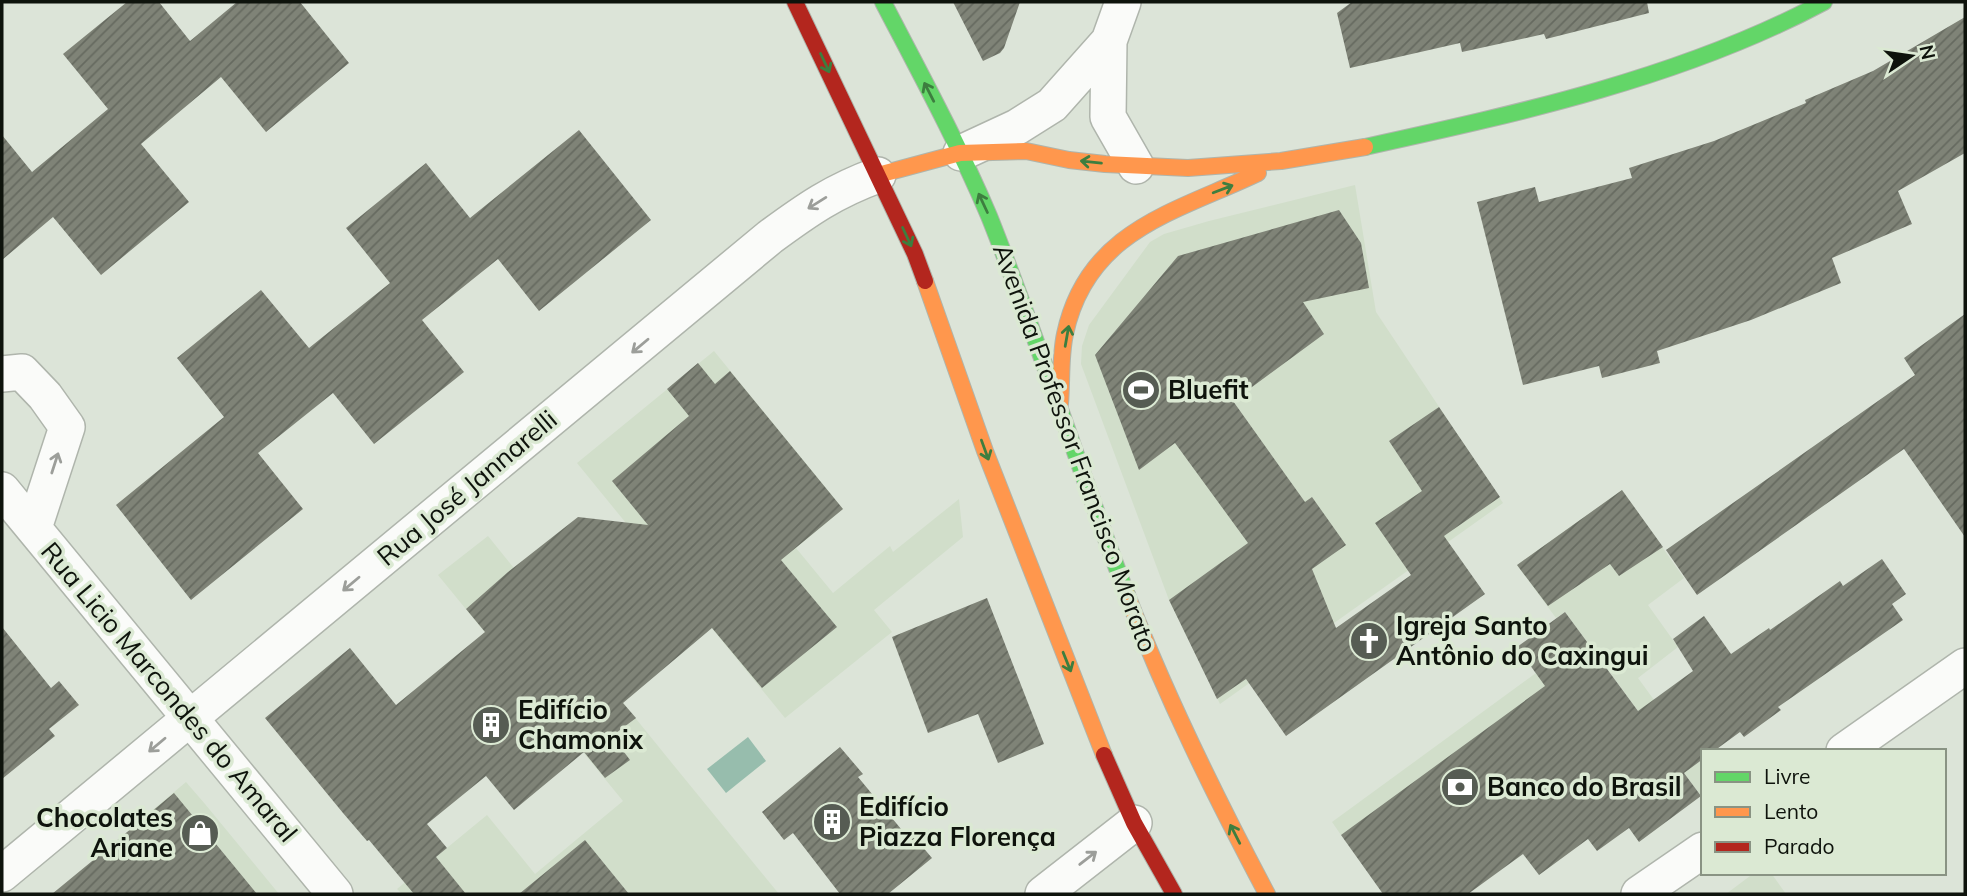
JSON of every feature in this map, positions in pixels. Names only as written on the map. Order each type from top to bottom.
[{"type":"main road","points":[[795,2],[915,254],[985,451],[1113,778],[1134,823],[1174,894]]},
{"type":"main road","name":"Avenida Professor Francisco Morato","points":[[883,2],[960,153],[988,215],[1060,404],[1143,639],[1193,749],[1267,894]]},
{"type":"main road","points":[[1060,404],[1066,334],[1080,292],[1100,260],[1133,232],[1184,204],[1239,183],[1282,161],[1362,148],[1493,119],[1656,72],[1779,26],[1824,2]]},
{"type":"main road","name":"Rua José Jannarelli","points":[[878,175],[960,153],[1027,151],[1069,160],[1188,168],[1282,161]]},
{"type":"street","points":[[1123,2],[1110,41],[1108,117],[1136,166]]},
{"type":"street","points":[[960,153],[1017,127],[1052,105],[1110,41]]},
{"type":"street","name":"Rua José Jannarelli","points":[[2,874],[771,237],[813,204],[845,187],[878,175]]},
{"type":"street","points":[[2,374],[22,372],[46,396],[67,427],[34,528]]},
{"type":"street","name":"Rua Licio Marcondes do Amaral","points":[[2,490],[335,894]]},
{"type":"street","points":[[1847,749],[1965,666]]},
{"type":"street","points":[[1042,894],[1134,823]]},
{"type":"street","points":[[1639,894],[1701,850]]},
{"type":"shaded area","points":[[1355,185],[1376,312],[1503,503],[1220,704],[1169,600],[1081,364],[1082,346],[1089,325],[1150,242],[1164,234],[1209,221]]},
{"type":"shaded area","points":[[714,351],[843,509],[796,548],[833,593],[890,546],[893,552],[959,499],[963,537],[874,610],[892,632],[785,718],[577,463]]},
{"type":"shaded area","points":[[1622,490],[1684,578],[1648,605],[1678,647],[1638,678],[1701,764],[1701,796],[1565,612],[1556,618],[1517,565]]},
{"type":"shaded area","points":[[488,536],[779,894],[629,894],[600,859],[557,894],[402,894],[397,889],[487,815],[535,874],[623,801],[438,575]]},
{"type":"shaded area","points":[[1536,673],[1582,735],[1341,835],[1332,822]]},
{"type":"shaded area","points":[[748,737],[766,761],[726,793],[707,769]]},
{"type":"shaded area","points":[[186,782],[279,894],[204,894],[142,819]]},
{"type":"shaded area","points":[[1751,875],[1772,875],[1786,894],[1726,894]]},
{"type":"building","points":[[127,2],[159,2],[190,41],[237,2],[300,2],[349,63],[266,132],[221,77],[141,144],[189,202],[101,275],[53,217],[2,260],[2,135],[32,172],[108,109],[63,54]]},
{"type":"building","points":[[953,2],[1020,2],[1000,53],[983,61]]},
{"type":"building","points":[[1352,2],[1647,2],[1649,13],[1546,39],[1544,34],[1462,52],[1460,43],[1350,68],[1337,13]]},
{"type":"building","points":[[1965,17],[1965,153],[1898,191],[1912,224],[1832,258],[1841,283],[1751,320],[1657,351],[1660,363],[1602,378],[1599,366],[1523,385],[1477,202],[1535,187],[1539,202],[1632,178],[1629,168],[1714,141],[1806,103],[1805,100],[1873,71]]},
{"type":"building","points":[[579,130],[651,220],[539,311],[498,259],[422,320],[464,372],[374,444],[333,393],[258,453],[303,509],[191,600],[116,505],[224,417],[177,358],[261,290],[309,348],[390,283],[346,228],[426,163],[470,218]]},
{"type":"building","points":[[1339,210],[1361,243],[1369,288],[1303,302],[1324,334],[1233,401],[1305,502],[1312,497],[1346,545],[1312,569],[1336,628],[1411,575],[1375,523],[1422,491],[1389,441],[1439,407],[1500,497],[1444,536],[1485,594],[1286,736],[1246,679],[1217,699],[1169,600],[1248,543],[1175,443],[1139,470],[1095,355],[1178,256]]},
{"type":"building","points":[[1965,314],[1965,537],[1904,449],[1697,595],[1666,550],[1915,375],[1904,358]]},
{"type":"building","points":[[698,363],[715,384],[730,371],[843,509],[781,560],[837,627],[762,688],[712,628],[623,703],[636,718],[612,736],[630,760],[605,778],[584,752],[514,810],[486,776],[427,824],[447,848],[436,857],[466,894],[414,894],[265,718],[350,648],[396,705],[485,632],[466,609],[578,517],[648,525],[612,481],[689,416],[667,389]]},
{"type":"building","points":[[1622,490],[1663,547],[1619,576],[1610,564],[1548,606],[1517,565]]},
{"type":"building","points":[[1882,559],[1906,594],[1892,604],[1903,620],[1778,707],[1781,710],[1744,737],[1740,732],[1717,749],[1701,749],[1701,760],[1684,773],[1701,796],[1639,842],[1629,828],[1597,851],[1588,839],[1539,875],[1523,854],[1468,894],[1383,894],[1341,835],[1545,686],[1517,647],[1565,612],[1638,711],[1693,671],[1673,639],[1704,616],[1731,654],[1840,581],[1843,586]]},
{"type":"building","points":[[987,598],[1044,744],[998,763],[978,714],[928,733],[892,637]]},
{"type":"building","points":[[2,627],[51,688],[59,681],[79,705],[49,729],[55,736],[2,779]]},
{"type":"building","name":"Edifício Piazza Florença","points":[[840,747],[863,774],[858,777],[906,835],[910,832],[932,858],[888,894],[840,894],[793,833],[784,840],[762,812]]},
{"type":"building","points":[[174,793],[257,894],[52,894],[97,857]]},
{"type":"building","points":[[585,840],[629,894],[519,894]]},
{"type":"traffic: fast","points":[[883,2],[952,135],[989,216],[1127,595]]},
{"type":"traffic: fast","points":[[1365,147],[1541,106],[1658,72],[1715,52],[1824,2]]},
{"type":"traffic: slow","points":[[878,175],[960,153],[1026,151],[1105,164],[1188,168],[1281,161],[1365,147]]},
{"type":"traffic: slow","points":[[1060,404],[1065,334],[1076,299],[1093,270],[1114,248],[1139,229],[1258,173]]},
{"type":"traffic: slow","points":[[925,281],[985,451],[1104,755]]},
{"type":"traffic: slow","points":[[1127,595],[1192,747],[1267,894]]},
{"type":"traffic: jam","points":[[795,2],[915,254],[925,281]]},
{"type":"traffic: jam","points":[[1104,755],[1134,823],[1174,894]]},
{"type":"place","name":"Bluefit","points":[[1141,390]]},
{"type":"place","name":"Igreja Santo Antônio do Caxingui","points":[[1369,641]]},
{"type":"place","name":"Edifício Chamonix","points":[[491,725]]},
{"type":"place","name":"Banco do Brasil","points":[[1460,787]]},
{"type":"place","name":"Edifício Piazza Florença","points":[[832,822]]},
{"type":"place","name":"Chocolates Ariane","points":[[200,833]]}]
